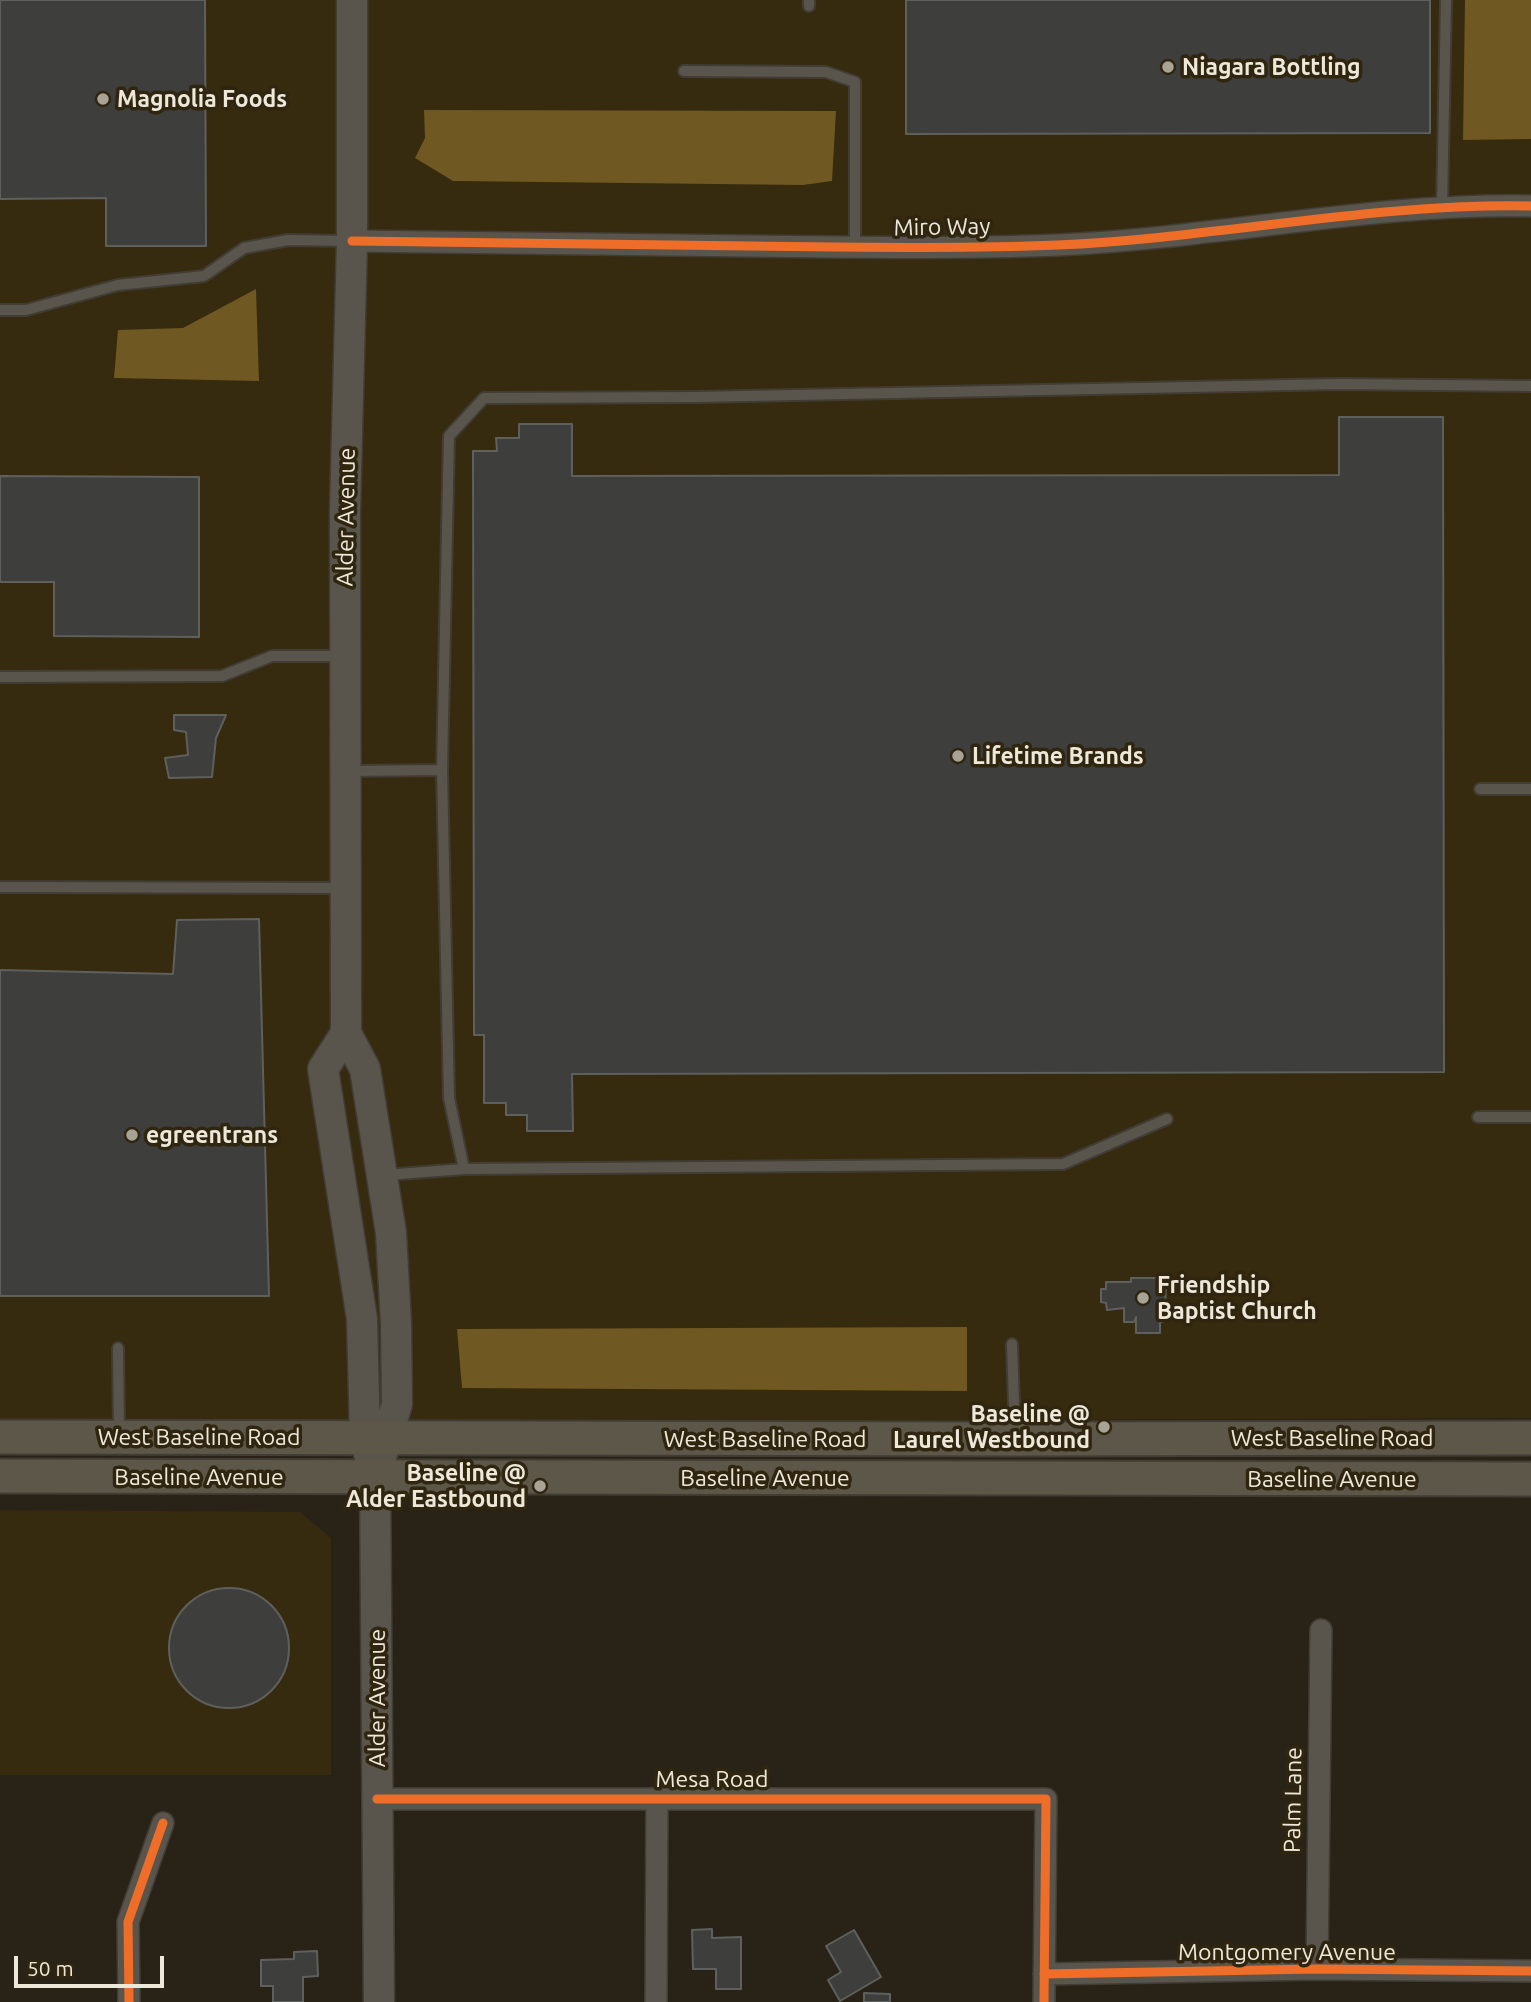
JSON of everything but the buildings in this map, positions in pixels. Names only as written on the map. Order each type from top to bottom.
[{"type":"main road","name":"Alder Avenue","points":[[352,0],[352,241],[345,511],[346,1033],[365,1069],[391,1233],[397,1404],[376,1438]]},
{"type":"main road","name":"Alder Avenue","points":[[346,1033],[323,1069],[362,1319],[376,1438],[379,2002]]},
{"type":"main road","name":"West Baseline Road","points":[[0,1437],[1531,1438]]},
{"type":"main road","name":"Baseline Avenue","points":[[0,1476],[1531,1479]]},
{"type":"street","name":"Miro Way","points":[[352,241],[855,247],[1054,245],[1133,241],[1317,219],[1442,208],[1531,205]]},
{"type":"street","name":"Palm Lane","points":[[1317,1969],[1321,1630]]},
{"type":"street","points":[[656,2002],[657,1798]]},
{"type":"street","name":"Mesa Road","points":[[377,1799],[1046,1799],[1044,1974]]},
{"type":"street","points":[[129,2002],[128,1922],[163,1823]]},
{"type":"street","name":"Montgomery Avenue","points":[[1044,1974],[1317,1969],[1531,1970]]},
{"type":"street","points":[[1044,1974],[1044,2002]]},
{"type":"lane","points":[[1442,208],[1446,0]]},
{"type":"lane","points":[[684,71],[826,72],[855,82],[855,247]]},
{"type":"lane","points":[[0,310],[26,310],[118,285],[204,276],[244,248],[288,240],[352,241]]},
{"type":"lane","points":[[464,1169],[449,1098],[442,770],[449,436],[484,398],[696,397],[1339,384],[1531,387]]},
{"type":"lane","points":[[0,677],[222,676],[272,656],[346,656]]},
{"type":"lane","points":[[346,771],[442,770]]},
{"type":"lane","points":[[1480,789],[1531,789]]},
{"type":"lane","points":[[0,887],[346,888]]},
{"type":"lane","points":[[1478,1117],[1531,1117]]},
{"type":"lane","points":[[382,1175],[464,1169],[1063,1164],[1167,1119]]},
{"type":"lane","points":[[1012,1344],[1015,1439]]},
{"type":"lane","points":[[118,1348],[119,1437]]},
{"type":"shaded area","points":[[0,0],[1531,0],[1531,1418],[0,1424]]},
{"type":"shaded area","points":[[1465,0],[1531,0],[1531,139],[1463,140]]},
{"type":"shaded area","points":[[424,110],[836,111],[832,181],[803,185],[453,181],[415,158],[425,138]]},
{"type":"shaded area","points":[[256,289],[259,381],[114,378],[118,330],[183,328]]},
{"type":"shaded area","points":[[967,1327],[967,1391],[462,1388],[457,1329]]},
{"type":"shaded area","points":[[0,1510],[300,1512],[331,1538],[331,1775],[0,1775]]},
{"type":"cycle path","points":[[352,241],[865,247],[1058,245],[1176,236],[1412,210],[1531,206]]},
{"type":"cycle path","points":[[377,1799],[1046,1799],[1044,2002]]},
{"type":"cycle path","points":[[129,2002],[128,1922],[163,1823]]},
{"type":"cycle path","points":[[1044,1974],[1317,1969],[1531,1971]]},
{"type":"place","name":"Niagara Bottling","points":[[1168,67]]},
{"type":"place","name":"Magnolia Foods","points":[[103,99]]},
{"type":"place","name":"Lifetime Brands","points":[[958,756]]},
{"type":"place","name":"egreentrans","points":[[132,1135]]},
{"type":"place","name":"Friendship Baptist Church","points":[[1143,1298]]},
{"type":"place","name":"Baseline @ Laurel Westbound","points":[[1104,1427]]},
{"type":"place","name":"Baseline @ Alder Eastbound","points":[[540,1486]]}]
